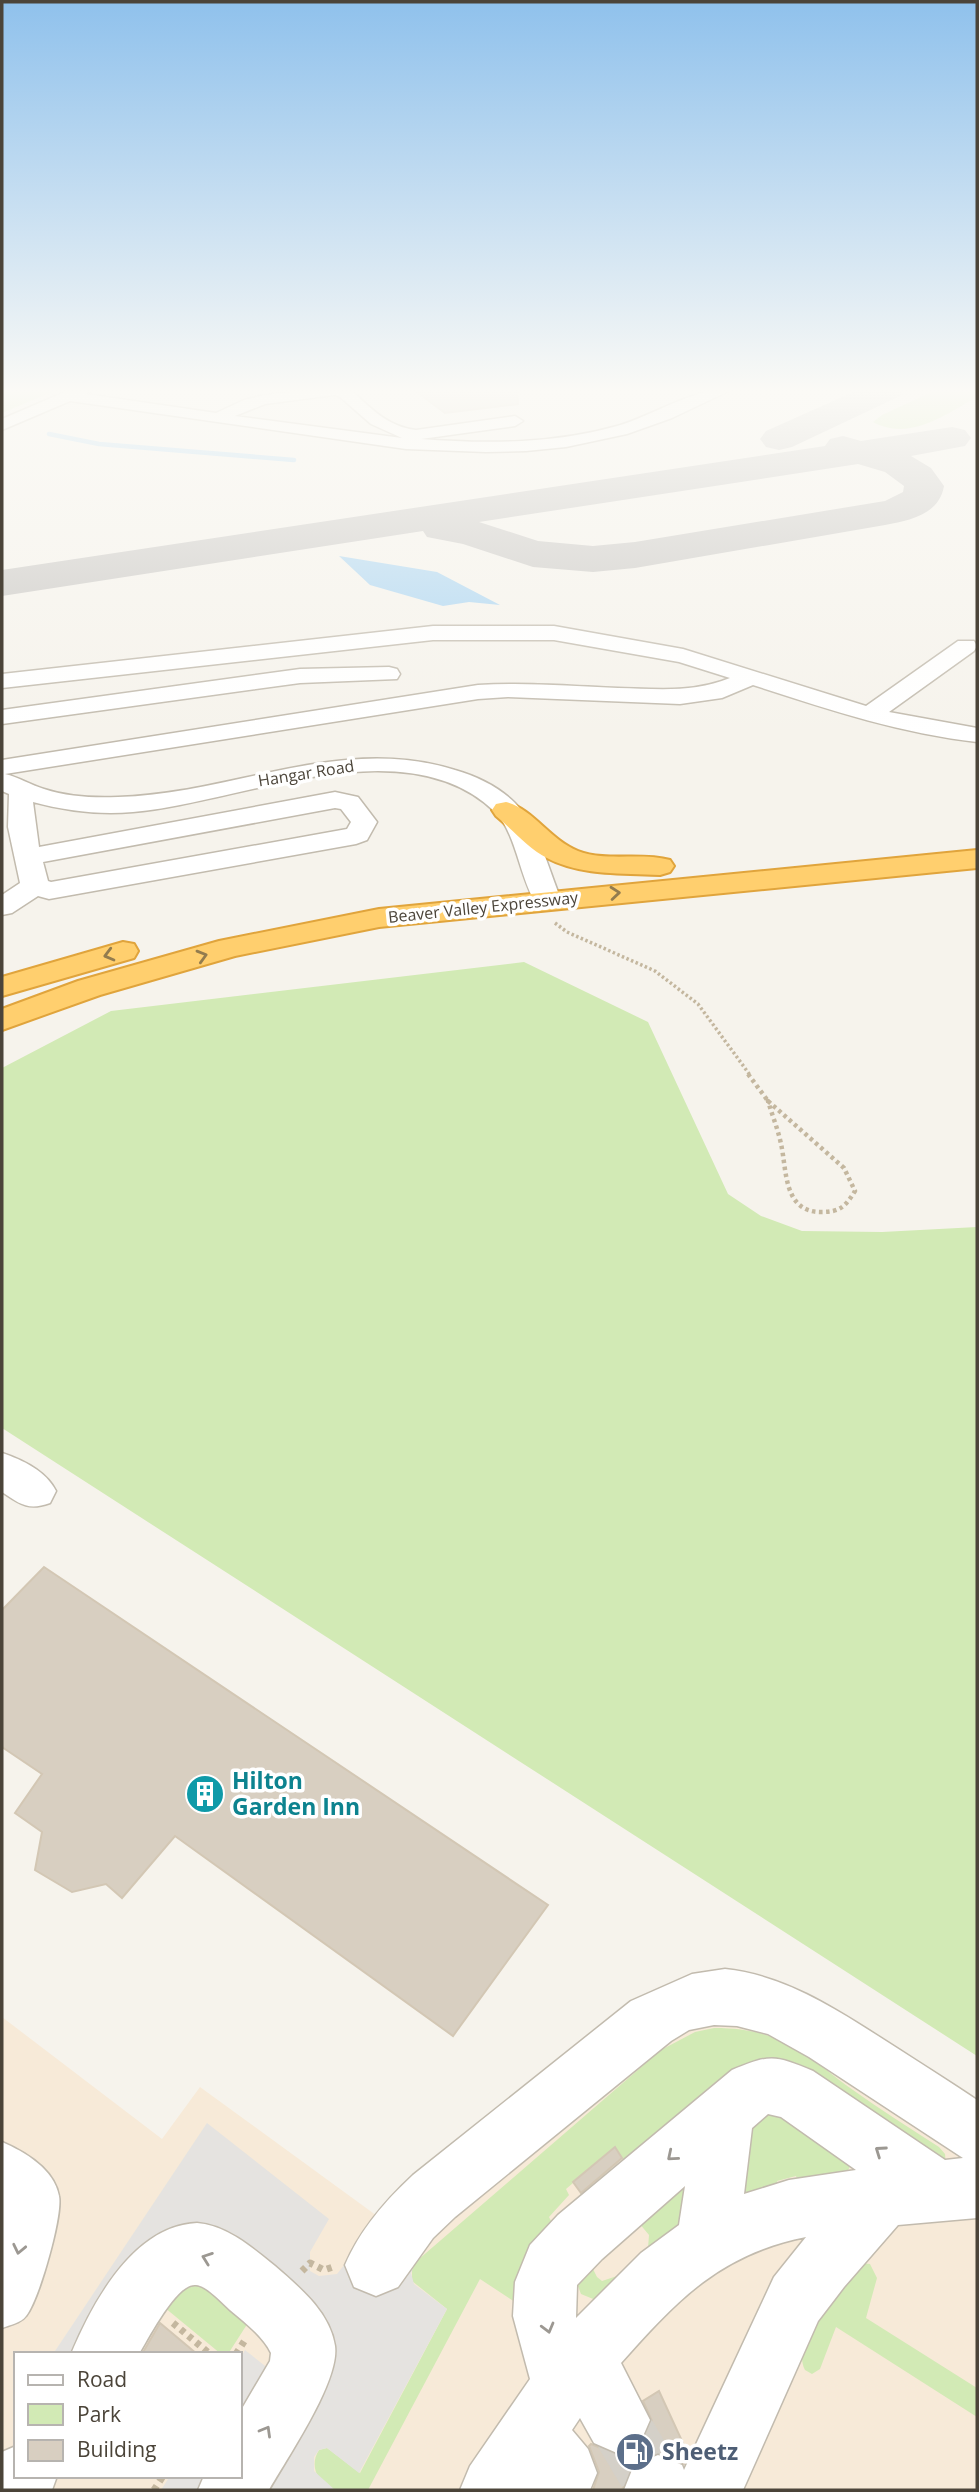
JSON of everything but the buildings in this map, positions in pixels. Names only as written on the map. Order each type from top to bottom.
[{"type":"highway","points":[[506,810],[548,846],[566,856],[591,862],[660,866]]},
{"type":"highway","name":"Beaver Valley Expressway","points":[[2,1020],[89,988],[230,948],[660,866],[977,841]]},
{"type":"highway","name":"Beaver Valley Expressway","points":[[2,987],[106,956],[256,918],[542,888],[977,859]]},
{"type":"street","points":[[2,681],[433,633],[554,633],[618,642],[683,656],[869,715],[977,735]]},
{"type":"street","points":[[869,715],[908,687],[965,655]]},
{"type":"street","points":[[2,717],[300,676],[389,674]]},
{"type":"street","points":[[2,767],[93,750],[478,692],[508,690],[680,696],[714,693],[751,678]]},
{"type":"street","points":[[908,687],[934,704],[977,720]]},
{"type":"street","name":"Hangar Road","points":[[12,786],[78,804],[137,803],[327,767],[377,764],[409,766],[449,776],[487,795],[506,810]]},
{"type":"street","points":[[12,786],[35,886]]},
{"type":"street","points":[[28,857],[335,800],[349,802],[364,822],[358,834],[348,838],[66,890],[49,891],[35,886]]},
{"type":"street","points":[[506,810],[542,888]]},
{"type":"street","points":[[2,907],[35,886]]},
{"type":"street","points":[[376,2265],[406,2224],[434,2196],[651,2021],[674,2006],[695,2000],[735,1997],[782,2013],[846,2048],[977,2135]]},
{"type":"street","points":[[561,2413],[544,2316],[546,2282],[552,2267],[580,2236],[752,2090],[765,2085],[793,2091],[933,2191]]},
{"type":"street","points":[[707,2243],[725,2112]]},
{"type":"street","points":[[2,2297],[13,2281],[9,2180]]},
{"type":"street","points":[[494,2490],[561,2413],[632,2304],[707,2243],[736,2227],[783,2211],[933,2191]]},
{"type":"street","points":[[675,2490],[796,2299],[822,2265],[933,2191]]},
{"type":"street","points":[[104,2352],[156,2272],[169,2261],[195,2254],[206,2255],[270,2304],[296,2329],[302,2342],[303,2358],[299,2372],[242,2472]]},
{"type":"street","points":[[561,2413],[617,2420]]},
{"type":"path","points":[[542,888],[552,918],[560,928],[639,963],[686,992],[716,1027],[768,1101],[844,1168],[855,1191],[846,1206],[836,1212],[815,1212],[797,1204],[791,1198],[784,1173],[781,1144],[768,1101]]},
{"type":"path","points":[[169,2321],[208,2352]]},
{"type":"shaded area","points":[[2,2017],[162,2139],[200,2087],[421,2248],[557,2128],[680,2030],[707,2024],[738,2024],[772,2031],[810,2050],[977,2169],[977,2490],[2,2490]]},
{"type":"shaded area","points":[[207,2123],[329,2219],[310,2252],[310,2271],[319,2276],[337,2274],[374,2227],[415,2264],[411,2273],[414,2284],[447,2309],[359,2473],[327,2448],[319,2450],[314,2457],[314,2471],[335,2490],[161,2490],[169,2478],[242,2478],[242,2355],[245,2350],[274,2373],[289,2366],[199,2268],[119,2352],[54,2352]]},
{"type":"green space","points":[[524,962],[648,1022],[728,1194],[761,1216],[802,1231],[882,1232],[977,1227],[977,2056],[2,1428],[2,1068],[111,1011]]},
{"type":"green space","points":[[714,2028],[757,2032],[790,2045],[939,2147],[945,2154],[946,2165],[810,2085],[626,2163],[614,2148],[566,2189],[569,2195],[549,2217],[554,2227],[515,2302],[480,2279],[368,2490],[334,2490],[323,2483],[315,2467],[319,2450],[327,2448],[360,2473],[447,2309],[412,2281],[412,2268],[419,2259],[661,2050],[695,2032]]},
{"type":"green space","points":[[766,2102],[851,2164],[846,2175],[801,2190],[796,2176],[777,2181],[781,2194],[736,2203],[734,2143]]},
{"type":"green space","points":[[698,2155],[696,2215],[648,2248],[649,2235],[639,2223]]},
{"type":"green space","points":[[861,2263],[870,2264],[877,2278],[866,2318],[977,2388],[977,2417],[836,2327],[820,2369],[812,2374],[805,2370],[802,2358],[811,2330]]},
{"type":"green space","points":[[592,2267],[602,2281],[623,2274],[598,2301],[581,2294],[576,2281]]},
{"type":"green space","points":[[178,2272],[255,2312],[229,2352],[219,2352],[153,2298]]},
{"type":"water","points":[[339,556],[437,572],[500,605],[469,602],[443,606],[370,585]]},
{"type":"taxiway","points":[[2,583],[511,505]]},
{"type":"taxiway","points":[[442,528],[471,533],[533,554],[593,559],[635,555],[885,513],[909,505]]},
{"type":"tunnel","points":[[617,2420],[658,2489]]},
{"type":"place","name":"Hilton Garden Inn","points":[[205,1794]]},
{"type":"place","name":"Sheetz","points":[[635,2452]]}]
